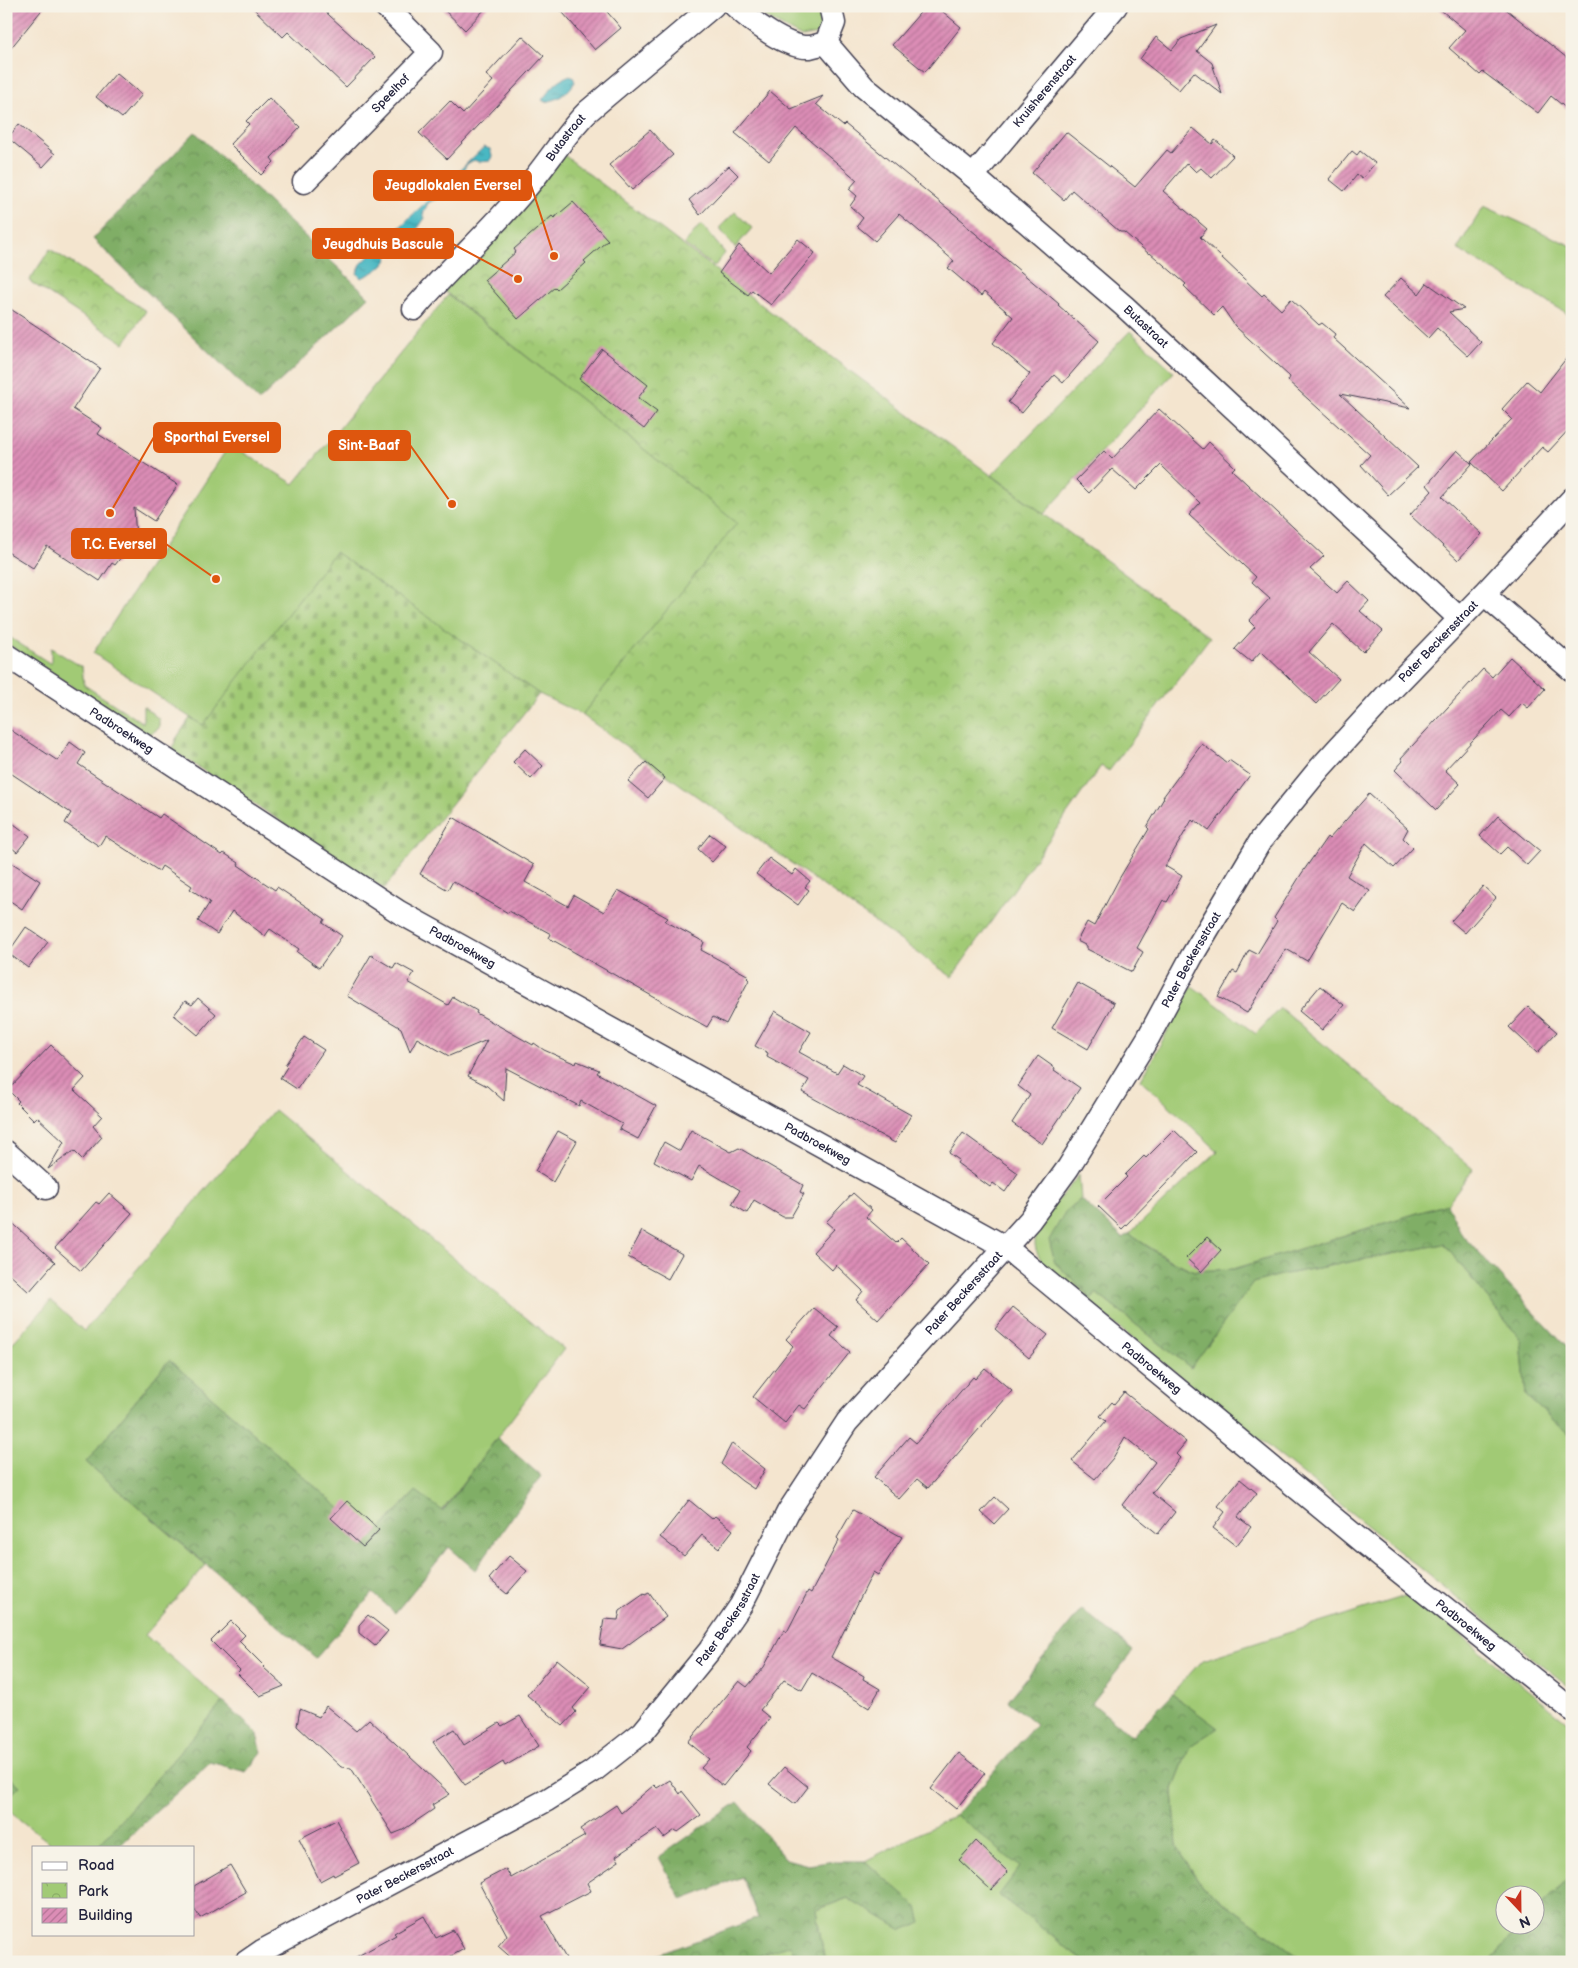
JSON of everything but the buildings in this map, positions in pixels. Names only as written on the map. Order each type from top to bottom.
[{"type":"street","name":"Speelhof","points":[[304,182],[431,52],[385,6]]},
{"type":"street","name":"Butastraat","points":[[414,308],[440,278],[489,230],[515,201],[568,131],[587,112],[714,6]]},
{"type":"street","points":[[735,6],[753,22],[783,40],[809,47],[826,43],[834,23],[830,6]]},
{"type":"street","name":"Kruisherenstraat","points":[[973,176],[1116,6]]},
{"type":"street","name":"Butastraat","points":[[826,43],[864,87],[973,176],[1124,306],[1459,618]]},
{"type":"street","name":"Pater Beckersstraat","points":[[246,1962],[262,1951],[547,1800],[592,1772],[643,1732],[710,1650],[741,1605],[788,1512],[847,1422],[1030,1220],[1062,1176],[1100,1118],[1148,1038],[1192,956],[1261,840],[1320,768],[1572,498]]},
{"type":"street","points":[[1484,594],[1572,670]]},
{"type":"street","name":"Padbroekweg","points":[[6,655],[399,912],[1005,1247],[1365,1544],[1572,1710]]},
{"type":"street","points":[[9,1160],[46,1188]]},
{"type":"green space","points":[[749,6],[822,6],[826,17],[818,34],[802,37]]},
{"type":"green space","points":[[195,132],[369,297],[259,401],[93,239]]},
{"type":"green space","points":[[560,152],[792,328],[1210,637],[1109,771],[1101,766],[952,977],[582,715],[737,523],[439,287]]},
{"type":"green space","points":[[1484,206],[1572,246],[1572,316],[1457,249]]},
{"type":"green space","points":[[735,212],[752,228],[735,248],[719,228]]},
{"type":"green space","points":[[701,224],[725,253],[714,267],[684,244]]},
{"type":"green space","points":[[50,249],[146,311],[124,343],[29,281]]},
{"type":"green space","points":[[448,295],[738,523],[582,715],[539,694],[335,553],[203,726],[93,653],[230,444],[294,484]]},
{"type":"green space","points":[[1130,331],[1174,372],[1044,514],[992,475]]},
{"type":"green space","points":[[335,552],[539,694],[384,889],[172,750],[176,739],[190,718],[203,725]]},
{"type":"green space","points":[[6,635],[51,664],[51,648],[82,667],[84,685],[143,723],[143,706],[159,719],[159,728],[152,733],[146,734],[6,643]]},
{"type":"green space","points":[[1192,986],[1256,1034],[1280,1008],[1473,1169],[1447,1204],[1234,1269],[1195,1271],[1168,1259],[1129,1234],[1218,1151],[1141,1080]]},
{"type":"green space","points":[[274,1110],[564,1349],[442,1511],[416,1491],[373,1537],[169,1360],[86,1462],[206,1565],[145,1635],[223,1702],[99,1846],[54,1846],[6,1809],[6,1799],[20,1786],[6,1774],[6,1350],[51,1301],[84,1331]]},
{"type":"green space","points":[[1079,1175],[1081,1199],[1065,1212],[1055,1263],[1088,1294],[1089,1301],[1096,1293],[1191,1368],[1252,1283],[1281,1275],[1444,1244],[1521,1340],[1526,1396],[1572,1437],[1572,1689],[1053,1275],[1041,1260],[1035,1248],[1036,1236],[1045,1217]]},
{"type":"green space","points":[[1081,1199],[1123,1238],[1129,1234],[1168,1260],[1195,1271],[1234,1269],[1447,1204],[1462,1235],[1572,1353],[1572,1437],[1526,1396],[1521,1340],[1444,1244],[1281,1275],[1253,1283],[1191,1368],[1096,1293],[1089,1302],[1088,1294],[1055,1263],[1049,1240],[1065,1212]]},
{"type":"green space","points":[[169,1360],[373,1537],[416,1491],[443,1511],[497,1438],[541,1476],[475,1570],[449,1547],[395,1613],[373,1593],[316,1658],[86,1462]]},
{"type":"green space","points":[[1411,1594],[1572,1726],[1572,1873],[1546,1900],[1546,1886],[1496,1886],[1496,1936],[1513,1936],[1488,1962],[1306,1962],[1202,1886],[1177,1847],[1173,1789],[1190,1746],[1217,1728],[1172,1694],[1202,1660]]},
{"type":"green space","points":[[1082,1609],[1133,1651],[1092,1703],[1132,1736],[1172,1694],[1218,1728],[1190,1746],[1173,1789],[1177,1847],[1202,1886],[1306,1962],[1085,1962],[999,1895],[1020,1867],[956,1815],[1036,1724],[1008,1701]]},
{"type":"green space","points":[[223,1702],[256,1732],[262,1752],[246,1772],[210,1762],[119,1846],[101,1846],[100,1844]]},
{"type":"green space","points":[[6,1774],[20,1786],[6,1799]]},
{"type":"green space","points":[[738,1802],[786,1859],[808,1865],[836,1861],[865,1861],[917,1907],[921,1923],[902,1930],[848,1898],[816,1910],[825,1962],[798,1962],[790,1945],[741,1962],[639,1962],[758,1918],[742,1877],[682,1900],[659,1857]]},
{"type":"green space","points":[[956,1815],[1021,1867],[999,1895],[1085,1962],[825,1962],[816,1910],[848,1898],[866,1908],[890,1884],[865,1861]]},
{"type":"green space","points":[[1572,1873],[1572,1962],[1488,1962],[1513,1936],[1546,1936],[1546,1900]]},
{"type":"green space","points":[[790,1944],[798,1962],[741,1962]]},
{"type":"water","points":[[568,76],[573,77],[575,82],[566,93],[550,101],[545,102],[542,100],[557,83]]},
{"type":"water","points":[[484,147],[490,149],[492,156],[490,161],[479,162],[474,160],[467,164],[457,181],[456,191],[449,196],[428,203],[423,214],[425,218],[415,232],[394,236],[387,242],[388,254],[382,266],[361,278],[357,273],[361,264]]},
{"type":"place","name":"Jeugdlokalen Eversel","points":[[554,256]]},
{"type":"place","name":"Jeugdhuis Bascule","points":[[518,279]]},
{"type":"place","name":"Sint-Baaf","points":[[452,504]]},
{"type":"place","name":"Sporthal Eversel","points":[[110,513]]},
{"type":"place","name":"T.C. Eversel","points":[[216,579]]}]
